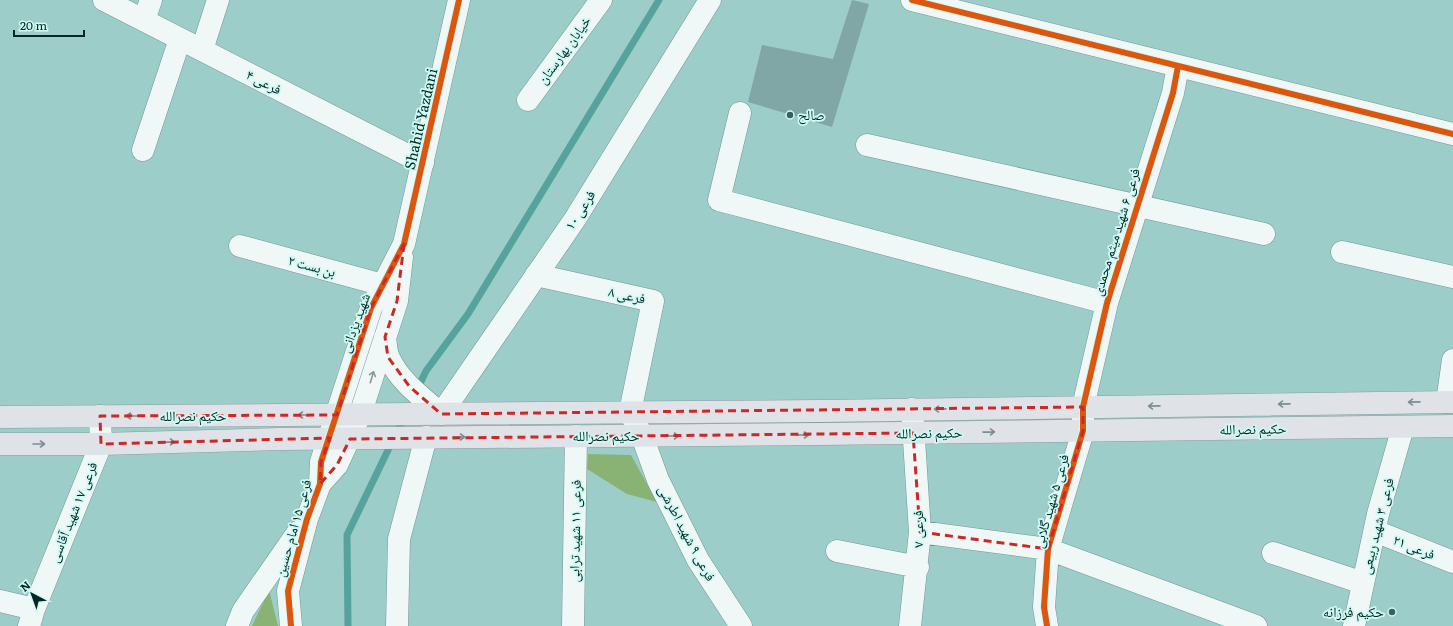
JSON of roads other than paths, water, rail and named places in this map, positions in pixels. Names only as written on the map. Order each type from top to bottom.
[{"type":"main road","name":"حکیم نصرالله","points":[[0,417],[441,414],[1450,402]]},
{"type":"main road","name":"حکیم نصرالله","points":[[0,444],[101,444],[372,438],[1453,426]]},
{"type":"street","name":"فرعی ۴","points":[[104,0],[423,163]]},
{"type":"street","points":[[144,20],[151,0]]},
{"type":"street","points":[[202,50],[218,0]]},
{"type":"street","name":"Shahid Yazdani","points":[[404,244],[459,0]]},
{"type":"street","name":"خیابان بهارستان","points":[[528,100],[601,0]]},
{"type":"street","name":"فرعی ۱۰","points":[[441,414],[575,219],[710,0]]},
{"type":"street","points":[[912,0],[1453,134]]},
{"type":"street","points":[[143,150],[180,39]]},
{"type":"street","name":"فرعی ۶ شهید میثم محمدی","points":[[1084,431],[1084,407],[1107,303],[1173,93],[1178,66]]},
{"type":"street","points":[[740,113],[719,200],[1107,303]]},
{"type":"street","points":[[867,145],[1264,234]]},
{"type":"street","points":[[340,439],[360,414],[397,301],[404,244]]},
{"type":"street","name":"شهید یزدانی","points":[[340,439],[337,415],[371,308],[404,244]]},
{"type":"street","name":"بن بست ۲","points":[[240,246],[383,285]]},
{"type":"street","points":[[1342,252],[1453,276]]},
{"type":"street","name":"فرعی ۸","points":[[536,275],[653,301],[630,412]]},
{"type":"street","points":[[385,337],[388,357],[396,372],[409,386],[441,414]]},
{"type":"street","points":[[1450,402],[1453,360]]},
{"type":"street","name":"فرعی ۷","points":[[910,626],[918,567],[920,532],[912,409]]},
{"type":"street","name":"فرعی ۹ شهید اطرشی","points":[[630,412],[642,436],[658,480],[698,560],[741,626]]},
{"type":"street","points":[[100,416],[101,444]]},
{"type":"street","name":"فرعی ۳ شهید ربیعی","points":[[1354,626],[1375,531],[1403,427]]},
{"type":"street","name":"فرعی ۵ شهید گلابی","points":[[1047,626],[1044,607],[1048,549],[1084,431]]},
{"type":"street","name":"فرعی ۱۱ شهید ترابی","points":[[573,626],[576,436]]},
{"type":"street","points":[[397,626],[399,539],[416,438]]},
{"type":"street","name":"فرعی ۱۵ امام حسین","points":[[291,626],[288,591],[307,519],[320,484],[321,462],[340,439]]},
{"type":"street","name":"فرعی ۱۷ شهید آقاسی","points":[[32,618],[101,444]]},
{"type":"street","points":[[237,626],[243,611],[307,519]]},
{"type":"street","name":"فرعی ۲۱","points":[[1375,531],[1453,562]]},
{"type":"street","points":[[920,532],[1048,549],[1256,626]]},
{"type":"street","points":[[837,551],[918,567]]},
{"type":"street","points":[[1272,553],[1363,583]]},
{"type":"street","points":[[0,601],[32,618]]},
{"type":"waterway","points":[[417,390],[426,371],[468,314],[659,0]]},
{"type":"waterway","points":[[348,626],[347,535],[404,417]]},
{"type":"place","name":"صالح","points":[[790,115]]},
{"type":"place","name":"حکیم فرزانه","points":[[1392,612]]}]
